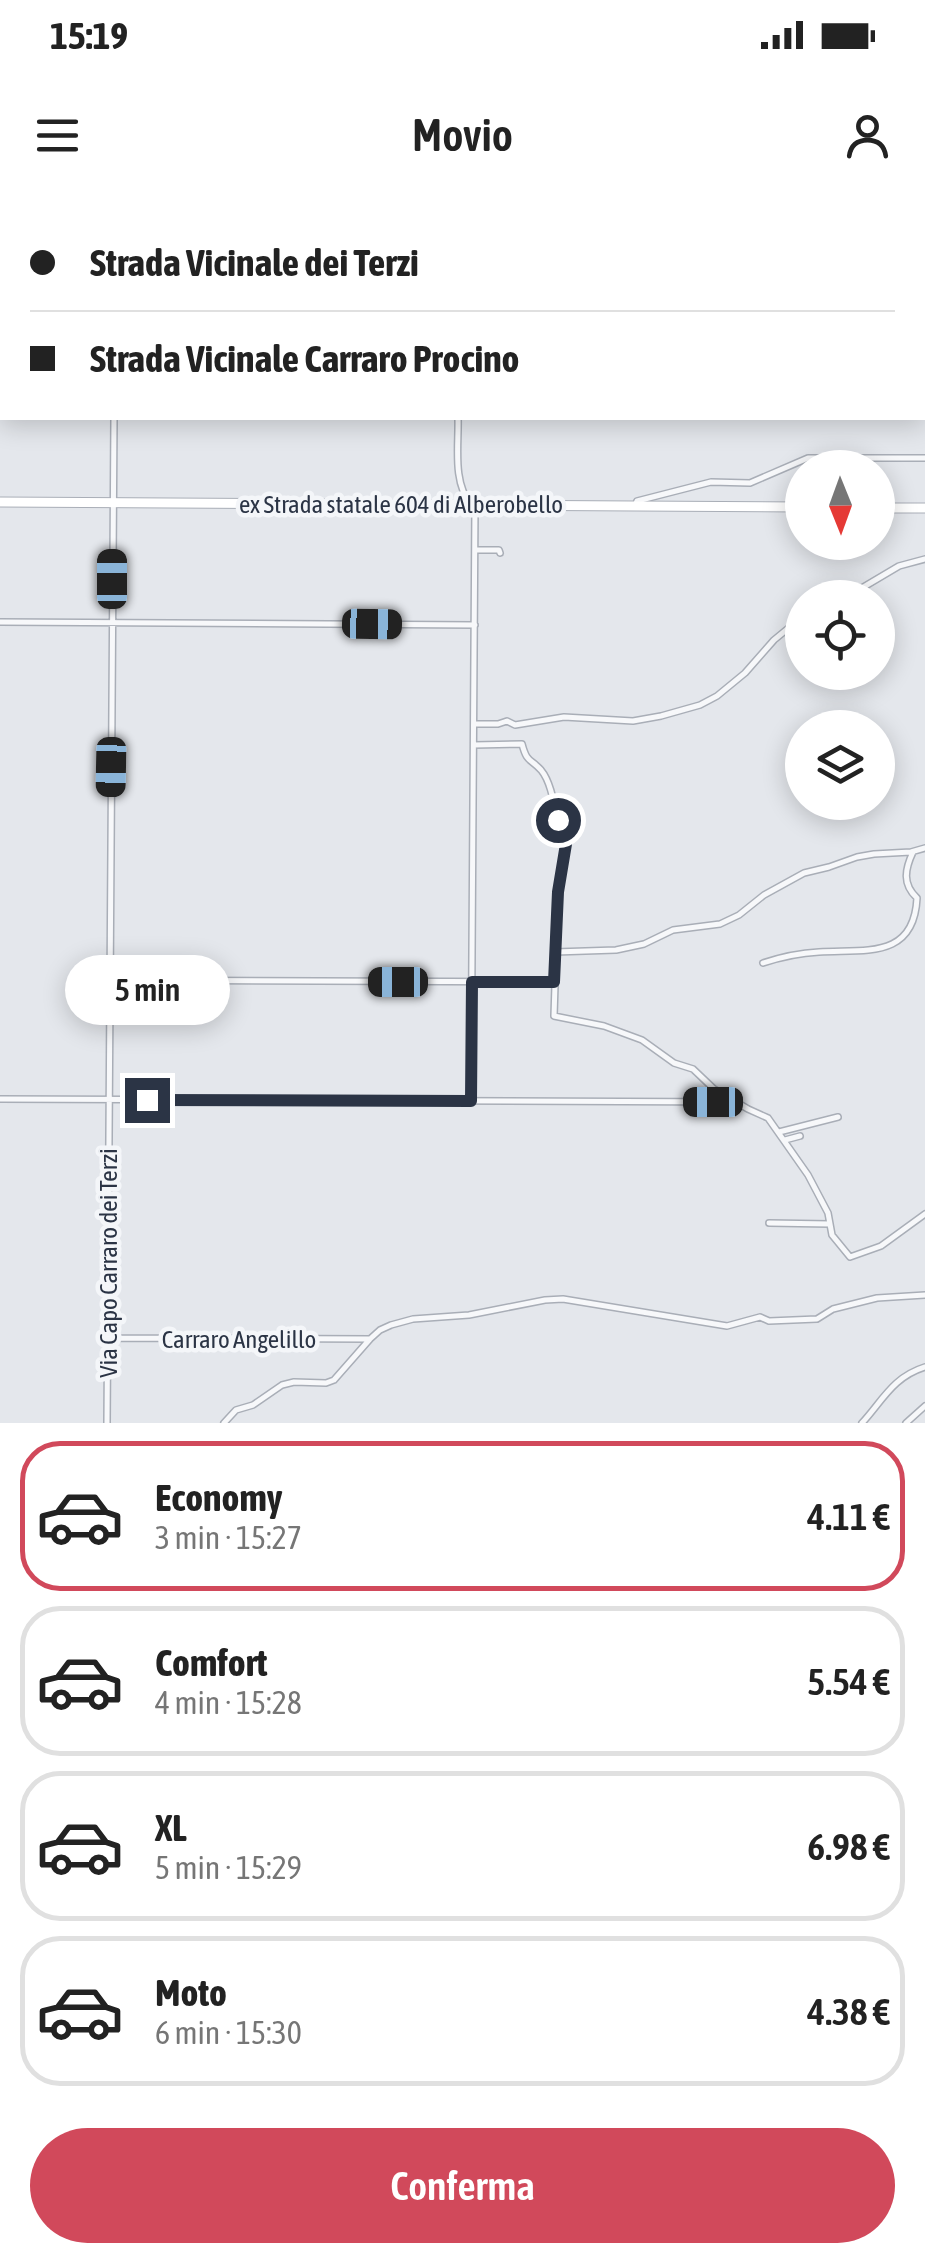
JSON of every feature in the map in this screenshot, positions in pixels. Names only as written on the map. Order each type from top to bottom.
[{"type":"main road","name":"ex Strada statale 604 di Alberobello","points":[[0,502],[785,507]]},
{"type":"main road","points":[[895,508],[925,508]]},
{"type":"street","name":"Via Capo Carraro dei Terzi","points":[[107,1423],[114,420]]},
{"type":"street","points":[[458,420],[457,460],[464,495],[473,505],[475,550],[471,1101]]},
{"type":"street","points":[[635,506],[638,501],[706,483],[754,482],[808,458],[925,458]]},
{"type":"street","points":[[475,550],[500,553]]},
{"type":"street","points":[[876,580],[904,564],[925,559]]},
{"type":"street","points":[[0,622],[474,625]]},
{"type":"street","points":[[474,724],[507,721],[515,725],[564,717],[633,720],[680,712],[722,692],[785,631]]},
{"type":"street","points":[[474,744],[522,744],[528,760],[543,772],[557,818],[568,825],[558,892],[554,1016],[604,1026],[642,1040],[674,1064],[693,1070],[714,1089],[766,1116],[808,1174],[827,1210],[834,1238],[852,1257],[881,1246],[925,1214]]},
{"type":"street","points":[[555,952],[616,950],[644,944],[673,930],[720,924],[739,916],[760,898],[804,873],[866,855],[925,848]]},
{"type":"street","points":[[763,963],[800,953],[890,946],[912,926],[917,900],[906,879],[913,852]]},
{"type":"street","points":[[850,950],[852,960]]},
{"type":"street","points":[[836,951],[836,960]]},
{"type":"street","points":[[101,980],[554,982]]},
{"type":"street","points":[[0,1098],[738,1102]]},
{"type":"street","points":[[779,1132],[838,1116]]},
{"type":"street","points":[[785,1140],[800,1136]]},
{"type":"street","points":[[769,1224],[830,1224]]},
{"type":"street","points":[[224,1423],[236,1410],[253,1405],[282,1385],[334,1380],[380,1330],[413,1319],[468,1315],[555,1299],[726,1326],[760,1317],[769,1321],[817,1320],[833,1310],[877,1298],[925,1295]]},
{"type":"street","name":"Carraro Angelillo","points":[[107,1338],[370,1339]]},
{"type":"street","points":[[862,1423],[896,1382],[925,1367]]},
{"type":"street","points":[[906,1423],[925,1406]]},
{"type":"route","points":[[147,1100],[471,1101],[472,982],[554,982],[558,892],[568,832],[567,824],[558,820]]}]
